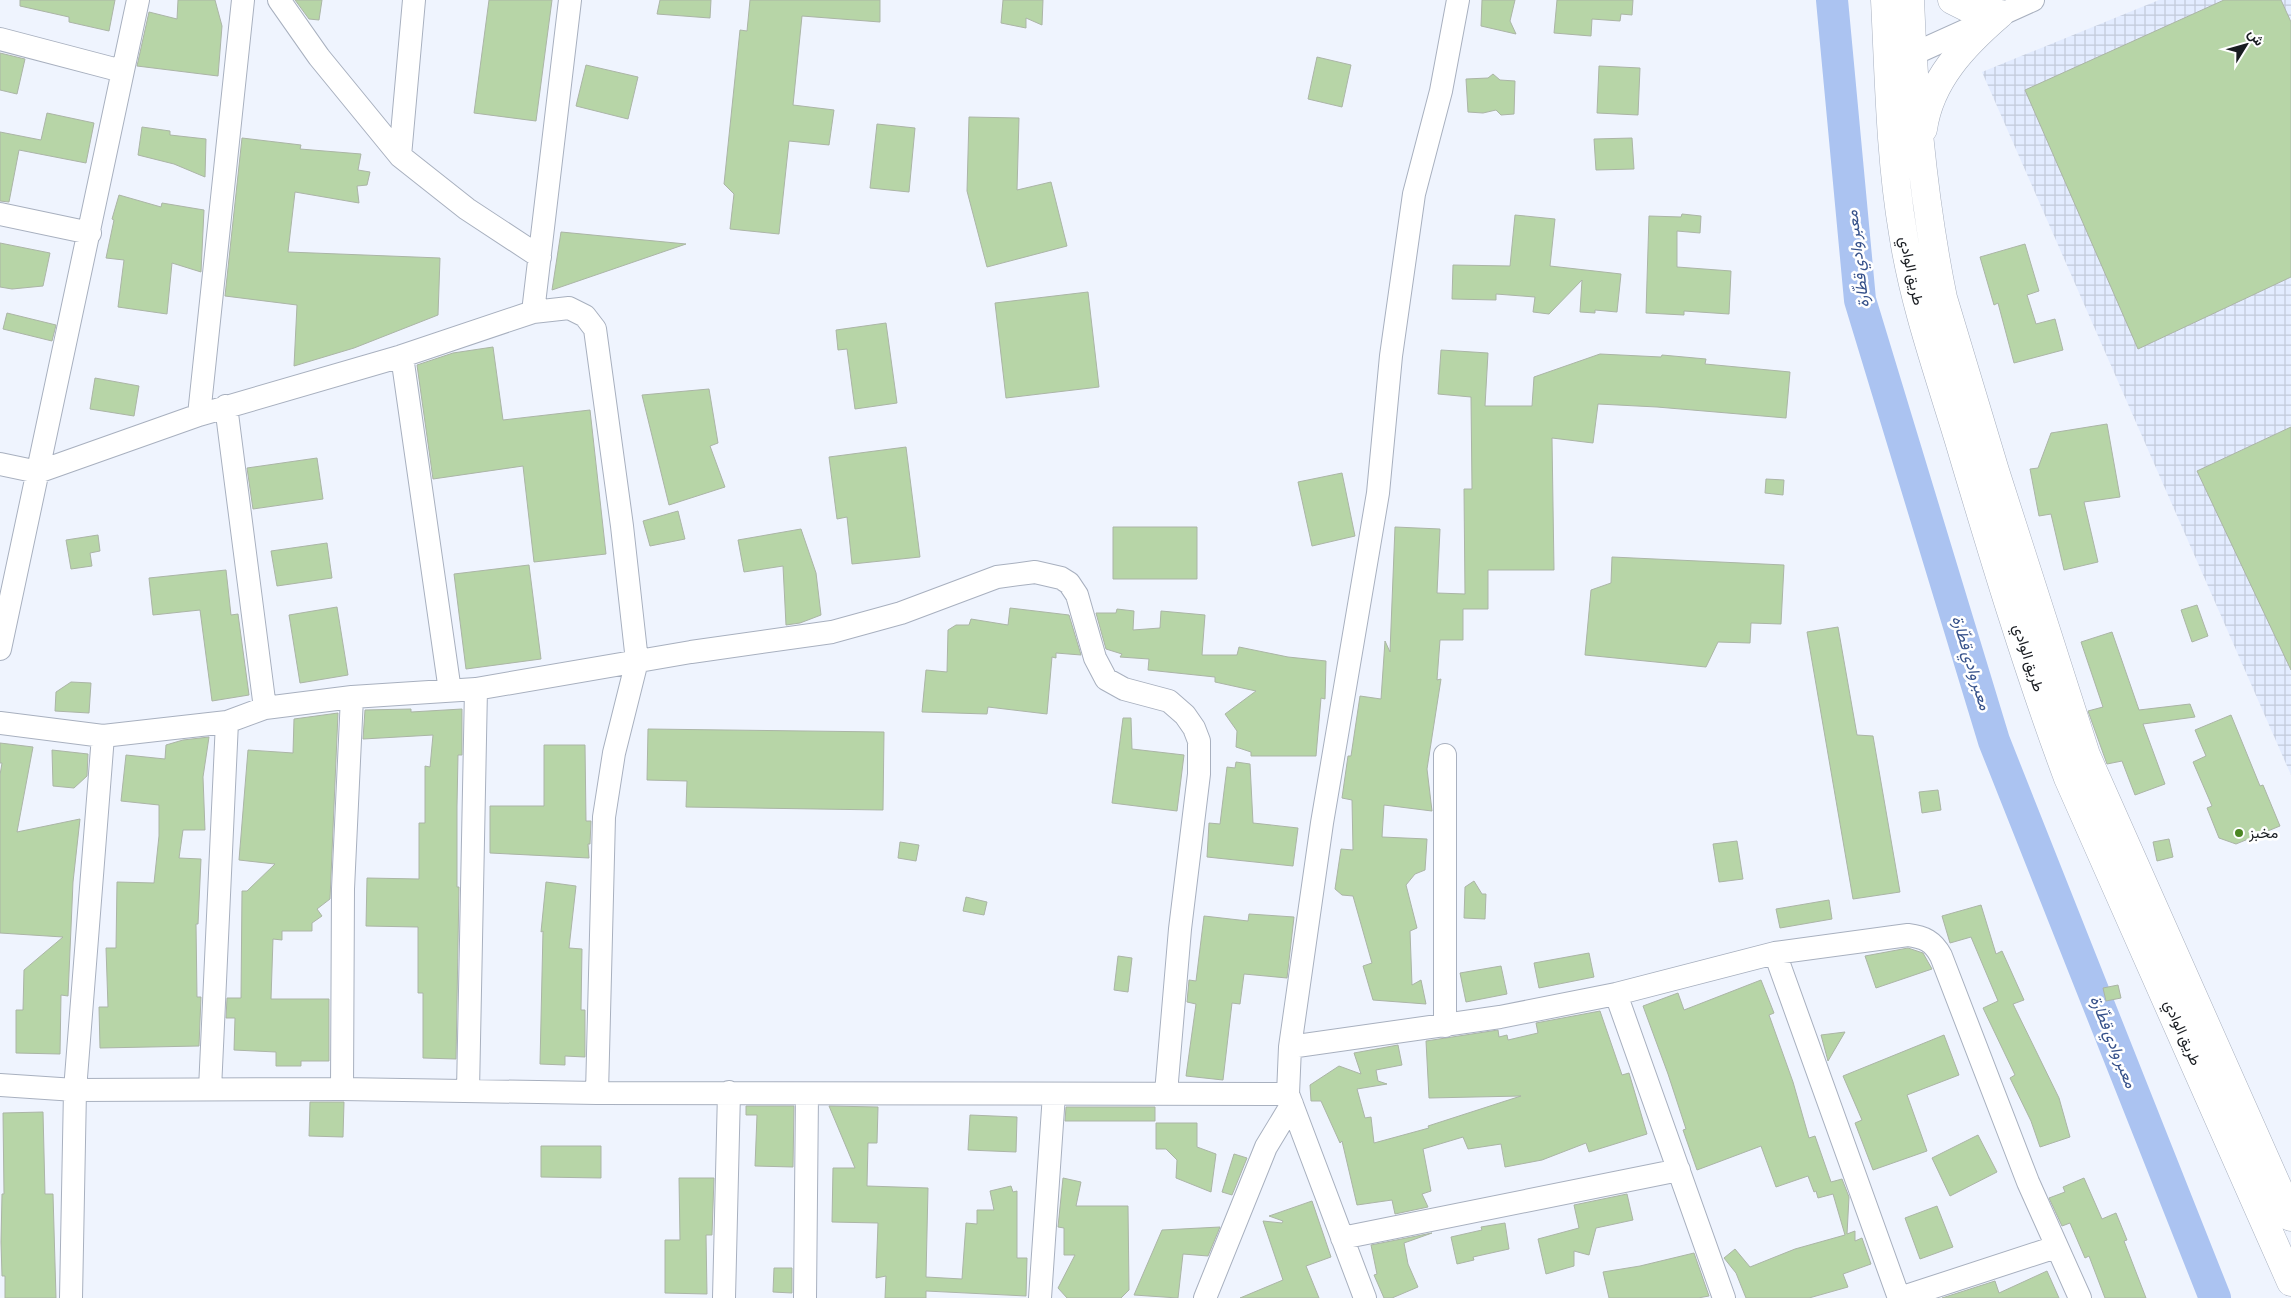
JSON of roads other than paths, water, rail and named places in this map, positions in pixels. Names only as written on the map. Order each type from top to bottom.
[{"type":"main road","name":"طريق الوادي","points":[[1885,0],[1920,152],[1930,232],[1943,298],[2073,719],[2098,817]]},
{"type":"main road","name":"طريق الوادي","points":[[1910,0],[1900,61],[1895,174],[1902,226],[1920,311],[2050,730],[2098,817],[2212,1071],[2288,1268]]},
{"type":"main road","points":[[1952,0],[1974,11],[2000,14]]},
{"type":"main road","points":[[1920,152],[1924,124],[1941,78],[1973,38],[2000,14]]},
{"type":"main road","name":"طريق الوادي","points":[[2212,1071],[2291,1217]]},
{"type":"street","points":[[0,649],[5,596],[38,472],[138,0]]},
{"type":"street","points":[[199,415],[243,0]]},
{"type":"street","points":[[279,0],[319,57],[400,156],[467,209],[540,257]]},
{"type":"street","points":[[400,156],[414,0]]},
{"type":"street","points":[[534,312],[570,0]]},
{"type":"street","points":[[1365,1298],[1290,1099],[1290,1048],[1322,823],[1378,493],[1391,356],[1414,194],[1441,91],[1458,0]]},
{"type":"street","points":[[1900,61],[2033,0]]},
{"type":"street","points":[[0,39],[122,71]]},
{"type":"street","points":[[0,214],[90,233]]},
{"type":"street","points":[[0,464],[38,472],[226,406],[402,356],[534,312],[569,308],[585,316],[594,329],[622,526],[637,661],[614,753],[604,817],[597,1093]]},
{"type":"street","points":[[402,356],[450,691]]},
{"type":"street","points":[[226,406],[264,708]]},
{"type":"street","points":[[0,724],[103,736],[227,722],[264,708],[352,697],[476,689],[637,661],[832,632],[901,613],[997,577],[1034,572],[1061,578],[1069,583],[1077,594],[1095,658],[1106,679],[1124,689],[1169,701],[1185,715],[1194,728],[1199,741],[1199,774],[1180,929],[1166,1093]]},
{"type":"street","points":[[468,1091],[476,689]]},
{"type":"street","points":[[342,1089],[343,889],[352,697]]},
{"type":"street","points":[[210,1089],[227,722]]},
{"type":"street","points":[[71,1298],[74,1090],[103,736]]},
{"type":"street","points":[[1445,755],[1445,1026]]},
{"type":"street","points":[[1290,1048],[1445,1026],[1616,994],[1775,953],[1908,935],[1921,936],[1936,947],[2056,1247],[2080,1298]]},
{"type":"street","points":[[1775,953],[1899,1298],[2056,1247]]},
{"type":"street","points":[[1616,994],[1724,1298]]},
{"type":"street","points":[[0,1085],[74,1090],[342,1089],[807,1094],[1166,1093],[1290,1099]]},
{"type":"street","points":[[724,1298],[729,1092]]},
{"type":"street","points":[[805,1298],[807,1094]]},
{"type":"street","points":[[1040,1298],[1054,1094]]},
{"type":"street","points":[[1206,1298],[1266,1147],[1290,1099]]},
{"type":"street","points":[[1342,1238],[1679,1170]]},
{"type":"waterway","name":"معبر وادي قطّارة","points":[[1832,0],[1860,300],[1994,741],[2215,1298]]},
{"type":"place","name":"مخبز","points":[[2239,833]]}]
